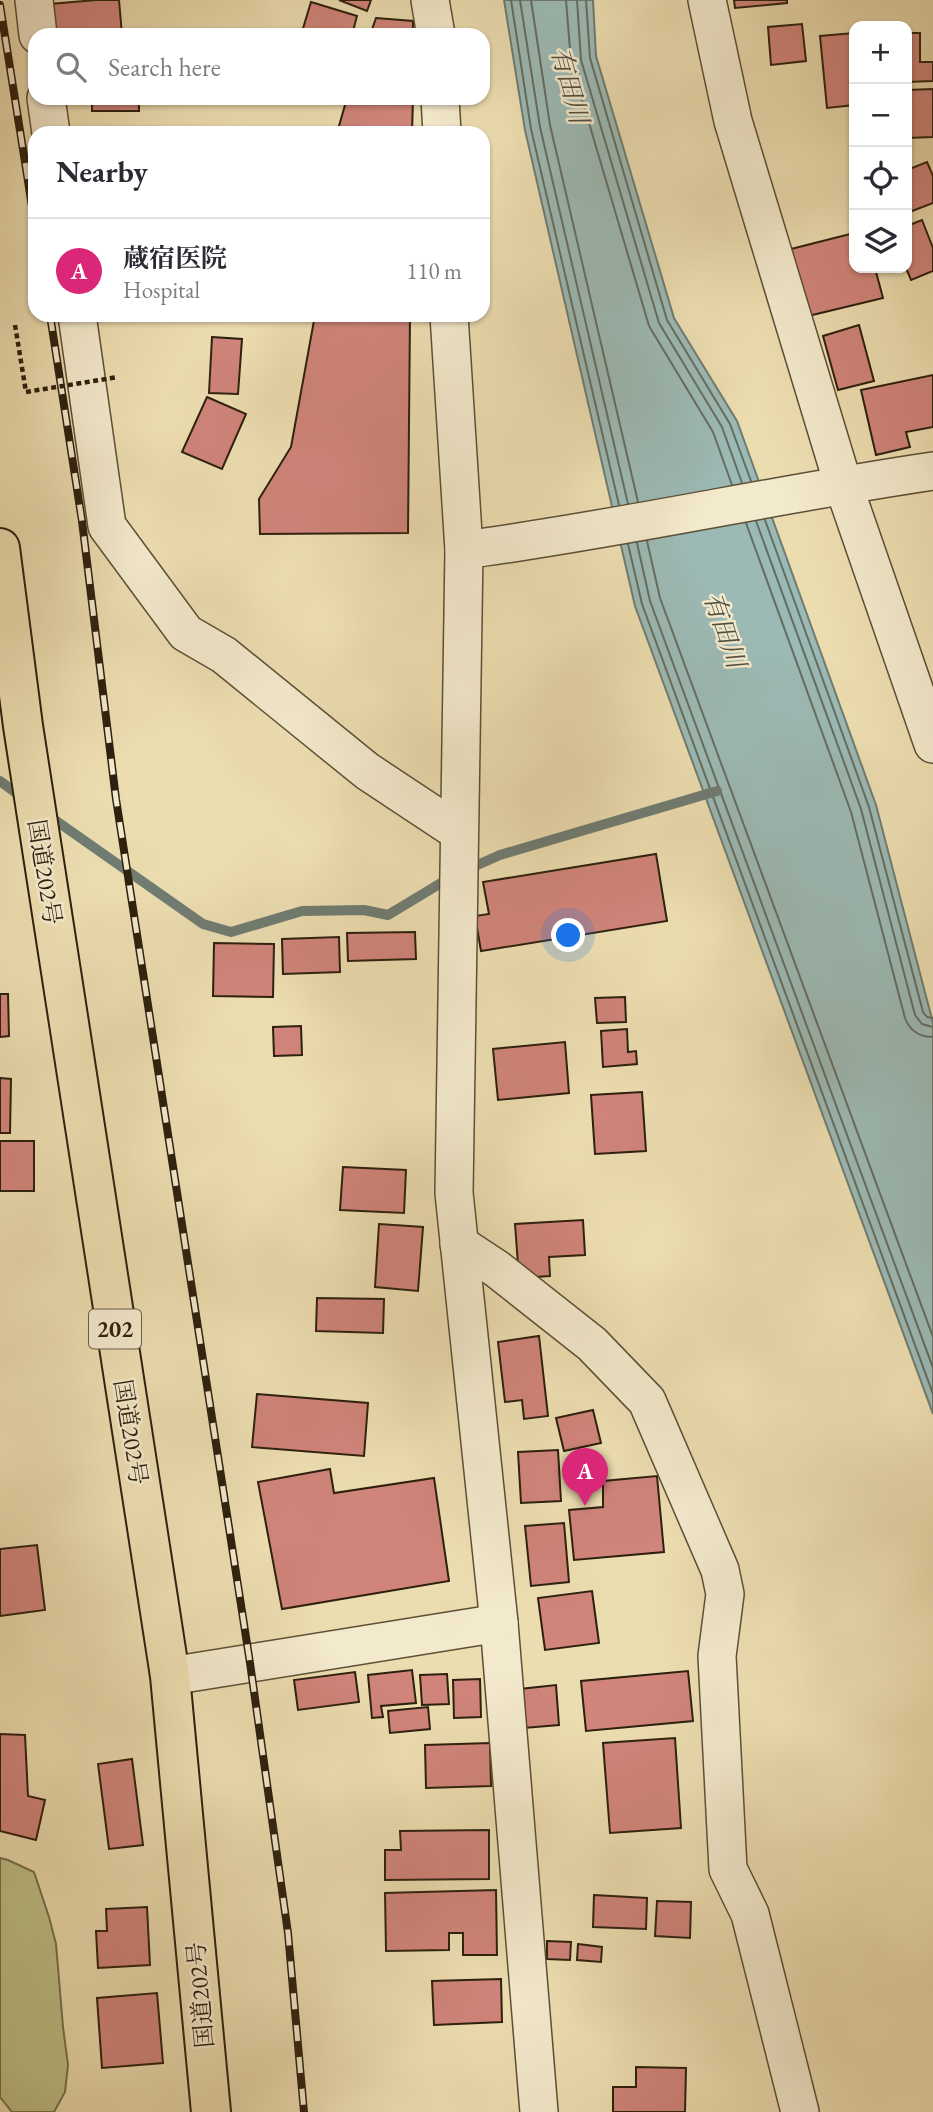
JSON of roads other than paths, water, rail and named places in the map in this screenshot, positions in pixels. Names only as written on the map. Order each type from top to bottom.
[{"type":"highway","name":"国道202号","points":[[0,548],[23,726],[170,1676],[211,2112]]},
{"type":"street","points":[[34,0],[37,28]]},
{"type":"street","points":[[430,0],[435,28]]},
{"type":"street","points":[[708,0],[733,121],[843,484],[933,744]]},
{"type":"street","points":[[47,105],[50,126]]},
{"type":"street","points":[[440,105],[442,126]]},
{"type":"street","points":[[78,322],[107,526],[186,634],[224,655],[367,771],[459,832]]},
{"type":"street","points":[[449,322],[464,550],[454,1193],[499,1623],[539,2112]]},
{"type":"street","points":[[464,550],[538,540],[843,484],[933,471]]},
{"type":"street","points":[[459,1244],[497,1269],[592,1344],[647,1401],[720,1570],[724,1594],[717,1656],[728,1869],[750,1914],[800,2112]]},
{"type":"street","points":[[170,1676],[499,1623]]},
{"type":"water","name":"有田川","points":[[504,0],[593,0],[596,56],[674,318],[737,421],[876,805],[933,1023],[933,1414],[635,606],[525,130]]},
{"type":"waterway","points":[[0,781],[23,798]]},
{"type":"waterway","points":[[466,870],[500,855],[717,791]]},
{"type":"waterway","points":[[45,813],[203,924],[231,932],[302,911],[364,910],[388,915],[451,877]]},
{"type":"railway","points":[[0,5],[28,181]]},
{"type":"railway","points":[[51,322],[82,521],[116,799],[250,1663],[288,1933],[304,2112]]},
{"type":"place","name":"蔵宿医院","points":[[585,1506]]}]
